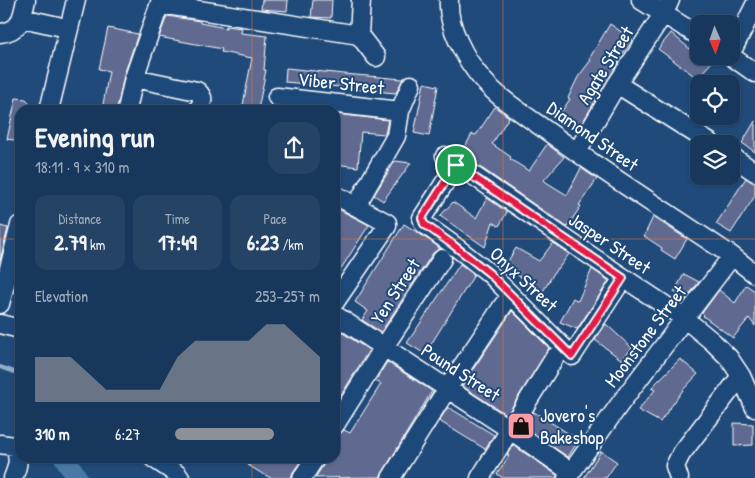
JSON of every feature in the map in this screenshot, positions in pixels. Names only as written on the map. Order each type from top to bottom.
[{"type":"street","points":[[0,33],[11,32],[17,27],[22,18],[26,0]]},
{"type":"street","points":[[50,105],[76,0]]},
{"type":"street","points":[[359,36],[361,0]]},
{"type":"street","name":"Diamond Street","points":[[449,0],[448,9],[452,29],[464,52],[482,78],[498,94],[577,152],[732,256],[755,274]]},
{"type":"street","points":[[641,0],[667,7],[690,28]]},
{"type":"street","points":[[128,105],[134,78],[160,2],[359,36],[376,57]]},
{"type":"street","points":[[740,36],[755,5]]},
{"type":"street","name":"Agate Street","points":[[577,152],[617,84],[667,7]]},
{"type":"street","points":[[22,18],[58,26]]},
{"type":"street","points":[[740,61],[755,72]]},
{"type":"street","points":[[134,78],[197,91],[202,96],[203,101],[201,105]]},
{"type":"street","points":[[617,84],[698,135]]},
{"type":"street","points":[[356,206],[396,136],[400,111],[411,85]]},
{"type":"street","name":"Viber Street","points":[[274,98],[400,111]]},
{"type":"street","name":"Onyx Street","points":[[451,160],[422,218],[424,224],[489,273],[572,356],[623,278]]},
{"type":"street","name":"Jasper Street","points":[[451,160],[684,318],[729,358],[741,376],[755,408]]},
{"type":"street","points":[[740,162],[755,172]]},
{"type":"street","points":[[340,198],[387,223],[340,295]]},
{"type":"street","points":[[0,304],[15,245]]},
{"type":"street","name":"Moonstone Street","points":[[569,475],[732,256]]},
{"type":"street","name":"Yen Street","points":[[340,417],[442,259]]},
{"type":"street","points":[[391,478],[447,389],[504,304]]},
{"type":"street","name":"Pound Street","points":[[340,318],[510,429],[569,475]]},
{"type":"street","points":[[0,324],[15,328]]},
{"type":"street","points":[[480,478],[555,357]]},
{"type":"street","points":[[679,478],[675,466],[681,454],[741,376]]},
{"type":"street","points":[[0,444],[15,448]]},
{"type":"street","points":[[13,478],[18,463]]},
{"type":"street","points":[[160,463],[180,478]]},
{"type":"street","points":[[302,478],[312,463]]},
{"type":"building","points":[[262,0],[288,0],[287,11],[261,9]]},
{"type":"building","points":[[313,0],[332,0],[331,18],[311,17]]},
{"type":"building","points":[[167,16],[200,21],[200,23],[226,28],[226,26],[242,28],[241,33],[267,36],[264,70],[266,70],[259,105],[243,105],[252,58],[221,52],[222,49],[159,37]]},
{"type":"building","points":[[610,24],[633,40],[619,59],[578,130],[558,117],[570,99],[568,98],[578,77],[591,60],[589,59]]},
{"type":"building","points":[[108,28],[138,34],[124,75],[118,105],[103,105],[109,71],[99,69]]},
{"type":"building","points":[[671,33],[690,49],[690,65],[709,65],[700,75],[693,75],[658,49]]},
{"type":"building","points":[[286,68],[403,79],[396,93],[351,89],[285,82]]},
{"type":"building","points":[[424,83],[438,86],[429,136],[414,133]]},
{"type":"building","points":[[16,98],[26,99],[30,105],[15,105],[15,140],[7,139]]},
{"type":"building","points":[[495,107],[509,117],[492,144],[511,157],[510,159],[529,171],[547,144],[564,157],[544,180],[546,182],[567,195],[581,168],[597,179],[567,227],[461,154],[472,134],[476,135]]},
{"type":"building","points":[[340,115],[388,120],[385,134],[361,132],[358,167],[340,165]]},
{"type":"building","points":[[755,121],[755,152],[742,143]]},
{"type":"building","points":[[395,161],[411,163],[383,201],[374,195]]},
{"type":"building","points":[[746,178],[755,184],[755,196],[731,233],[716,224]]},
{"type":"building","points":[[487,198],[507,212],[499,226],[493,222],[485,247],[440,216],[453,202],[476,218]]},
{"type":"building","points":[[340,210],[369,225],[340,270]]},
{"type":"building","points":[[653,217],[687,239],[675,259],[644,236]]},
{"type":"building","points":[[404,224],[440,248],[433,253],[381,332],[362,320],[368,311],[355,302]]},
{"type":"building","points":[[0,226],[8,228],[0,261]]},
{"type":"building","points":[[553,243],[569,254],[557,268],[542,293],[505,266],[516,248],[539,261]]},
{"type":"building","points":[[460,264],[474,275],[425,354],[407,343]]},
{"type":"building","points":[[592,269],[609,281],[577,329],[560,322],[573,298],[578,301]]},
{"type":"building","points":[[684,274],[699,282],[685,300],[674,292]]},
{"type":"building","points":[[746,285],[755,291],[755,326],[749,318],[733,338],[703,316],[702,313],[719,290],[735,303]]},
{"type":"building","points":[[512,311],[549,348],[507,415],[462,386]]},
{"type":"building","points":[[606,324],[632,348],[622,360],[595,340]]},
{"type":"building","points":[[340,331],[369,350],[340,397]]},
{"type":"building","points":[[680,359],[698,374],[683,390],[660,422],[638,410],[655,390],[651,388]]},
{"type":"building","points":[[387,362],[432,391],[380,477],[315,478],[324,463],[340,463],[340,434],[344,430],[350,433],[381,384],[375,381]]},
{"type":"building","points":[[448,407],[494,435],[485,449],[439,421]]},
{"type":"building","points":[[534,412],[579,440],[568,457],[524,427]]},
{"type":"building","points":[[734,423],[753,424],[753,445],[734,446]]},
{"type":"building","points":[[513,445],[557,475],[556,478],[503,478],[497,474],[509,456],[507,455]]},
{"type":"building","points":[[601,451],[617,462],[606,478],[584,478]]},
{"type":"building","points":[[249,463],[299,463],[291,478],[271,478],[248,465]]},
{"type":"waterway","points":[[0,367],[15,372]]},
{"type":"waterway","points":[[68,463],[77,478]]},
{"type":"place","name":"Jovero's Bakeshop","points":[[521,426]]},
{"type":"route","points":[[456,165],[623,278],[572,356],[489,273],[422,221],[422,218],[456,165]]}]
